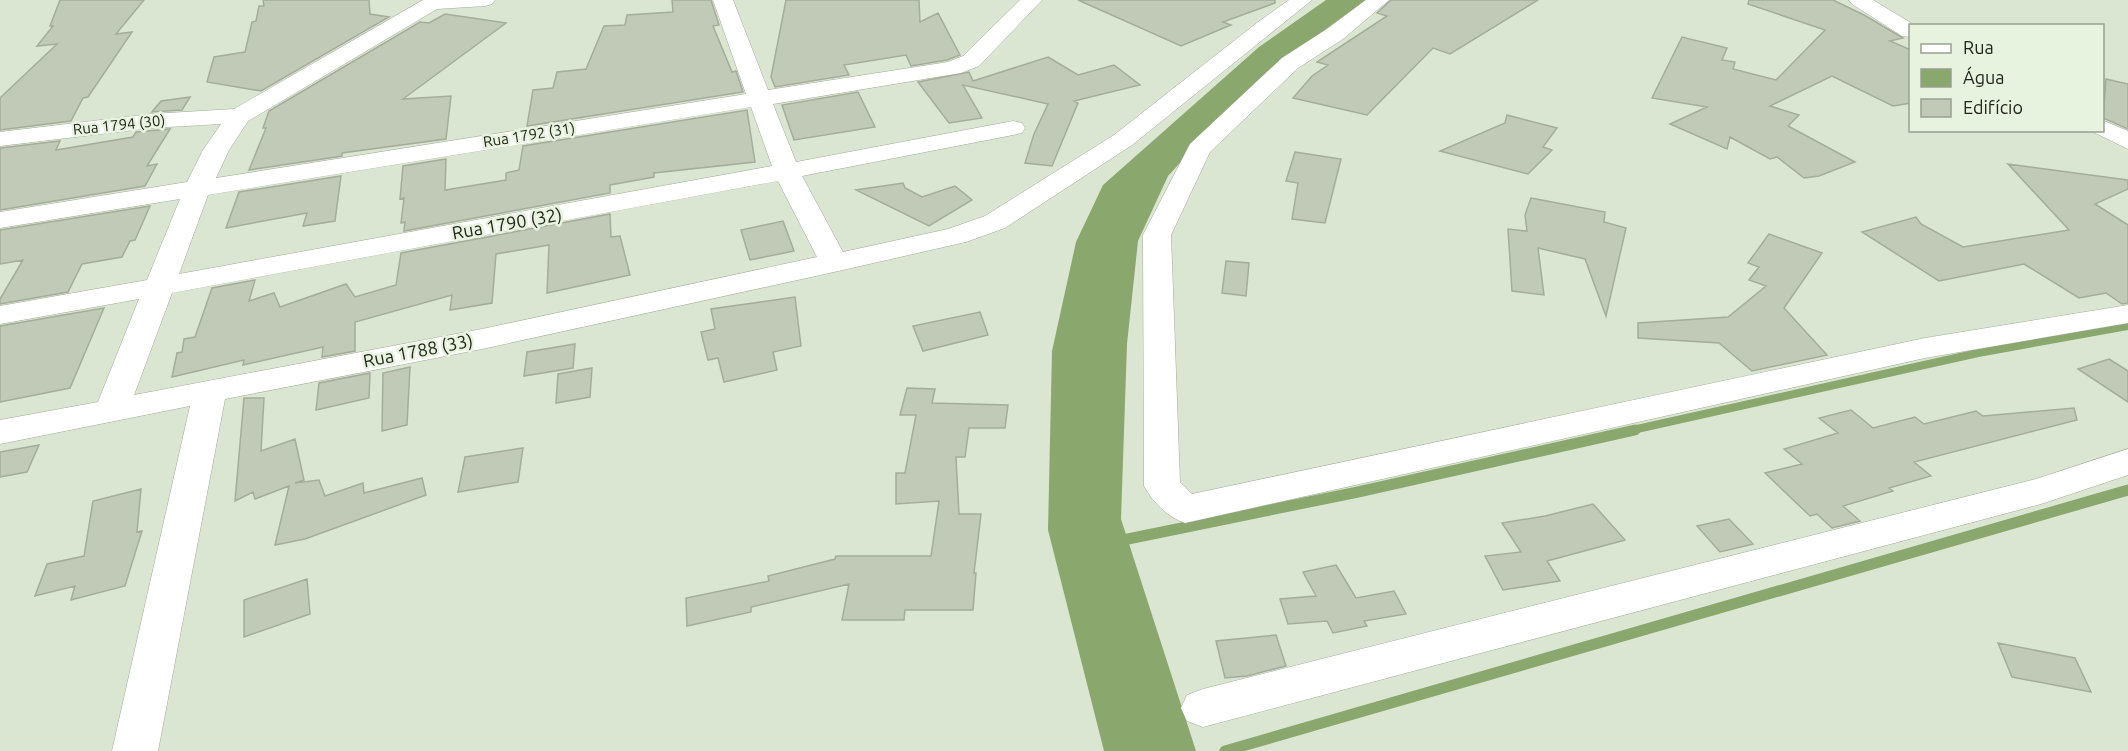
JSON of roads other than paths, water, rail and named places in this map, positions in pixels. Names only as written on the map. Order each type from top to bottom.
[{"type":"street","points":[[112,409],[198,187],[216,150],[239,116],[436,1],[485,0]]},
{"type":"street","points":[[723,0],[787,172],[834,263]]},
{"type":"street","name":"Rua 1792 (31)","points":[[0,220],[953,68],[971,61],[1032,0]]},
{"type":"street","name":"Rua 1788 (33)","points":[[0,432],[482,339],[956,236],[995,222],[1036,198],[1123,140],[1265,26],[1302,0]]},
{"type":"street","points":[[1379,0],[1335,34],[1290,63],[1199,149],[1157,235],[1162,486],[1185,509],[1925,348],[2128,314]]},
{"type":"street","points":[[1860,0],[1909,30]]},
{"type":"street","name":"Rua 1794 (30)","points":[[0,139],[151,121],[239,116]]},
{"type":"street","name":"Rua 1790 (32)","points":[[0,315],[787,172],[1013,128]]},
{"type":"street","points":[[2104,128],[2128,141]]},
{"type":"street","points":[[135,751],[210,390]]},
{"type":"street","points":[[1203,708],[2041,491],[2128,462]]},
{"type":"water","points":[[1326,0],[1366,0],[1282,61],[1229,109],[1168,176],[1138,241],[1127,344],[1121,519],[1196,751],[1104,751],[1048,530],[1052,351],[1076,242],[1103,185],[1259,47]]},
{"type":"waterway","points":[[1628,431],[1978,353],[2128,326]]},
{"type":"waterway","points":[[1118,541],[1358,492],[1635,430]]},
{"type":"waterway","points":[[1225,751],[2128,490]]}]
